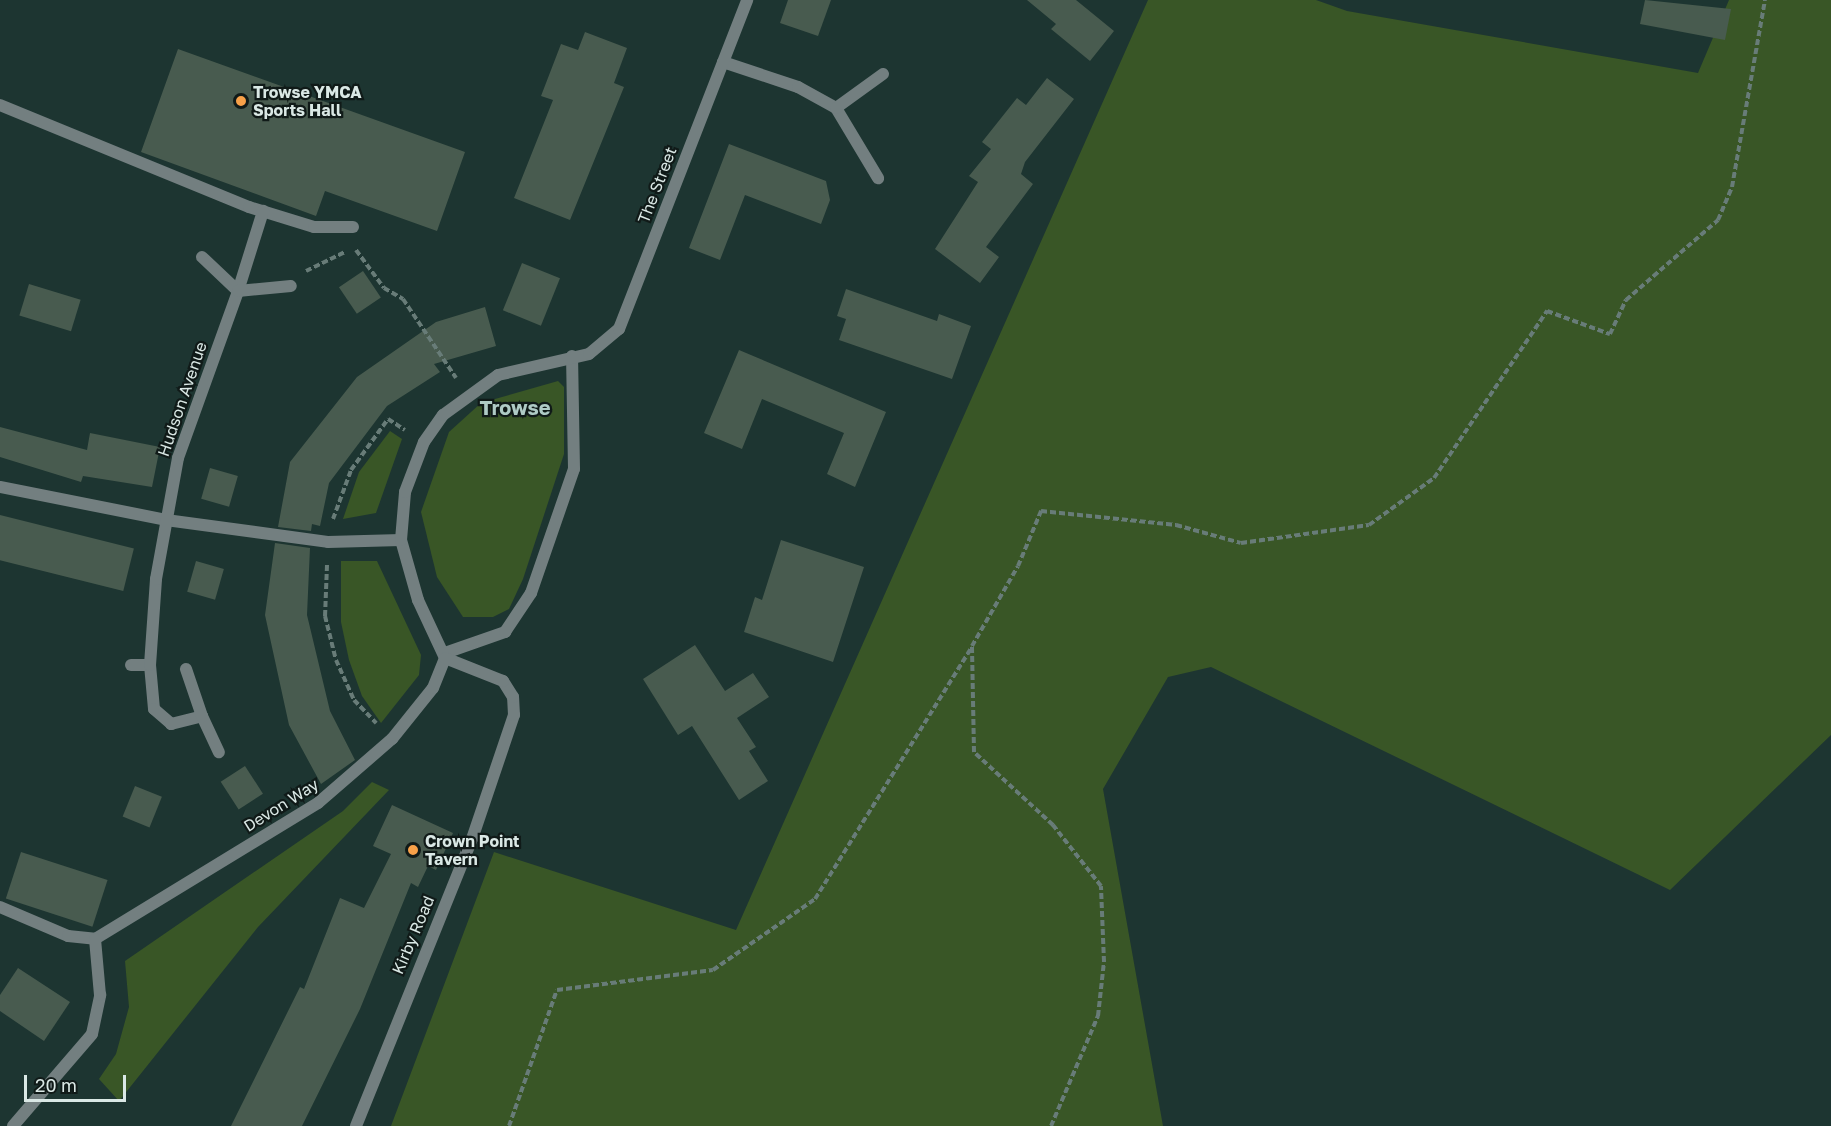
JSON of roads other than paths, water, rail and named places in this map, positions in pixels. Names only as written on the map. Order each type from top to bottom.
[{"type":"street","name":"The Street","points":[[401,540],[405,492],[424,442],[466,395],[498,375],[599,350],[619,329],[747,0]]},
{"type":"street","points":[[723,62],[798,87],[836,108],[878,178]]},
{"type":"street","points":[[836,108],[883,74]]},
{"type":"street","points":[[0,105],[263,212],[314,227],[353,227]]},
{"type":"street","name":"Hudson Avenue","points":[[202,716],[171,724],[154,709],[150,665],[166,520],[197,398],[238,291],[263,212]]},
{"type":"street","points":[[202,257],[238,291],[291,286]]},
{"type":"street","points":[[0,487],[166,520],[328,542],[401,540],[418,600],[445,656],[506,632],[531,593],[574,469],[572,356]]},
{"type":"street","name":"Devon Way","points":[[95,939],[318,804],[358,772],[433,688],[445,656]]},
{"type":"street","name":"Kirby Road","points":[[356,1126],[472,839],[513,715],[513,697],[503,681],[445,656]]},
{"type":"street","points":[[131,665],[150,665]]},
{"type":"street","points":[[186,669],[202,716],[219,752]]},
{"type":"street","points":[[0,907],[68,936],[95,939],[100,995],[92,1034],[13,1126]]},
{"type":"place","name":"Trowse YMCA Sports Hall","points":[[241,101]]},
{"type":"place","name":"Crown Point Tavern","points":[[413,850]]},
{"type":"district","name":"Trowse","points":[[515,407]]}]
